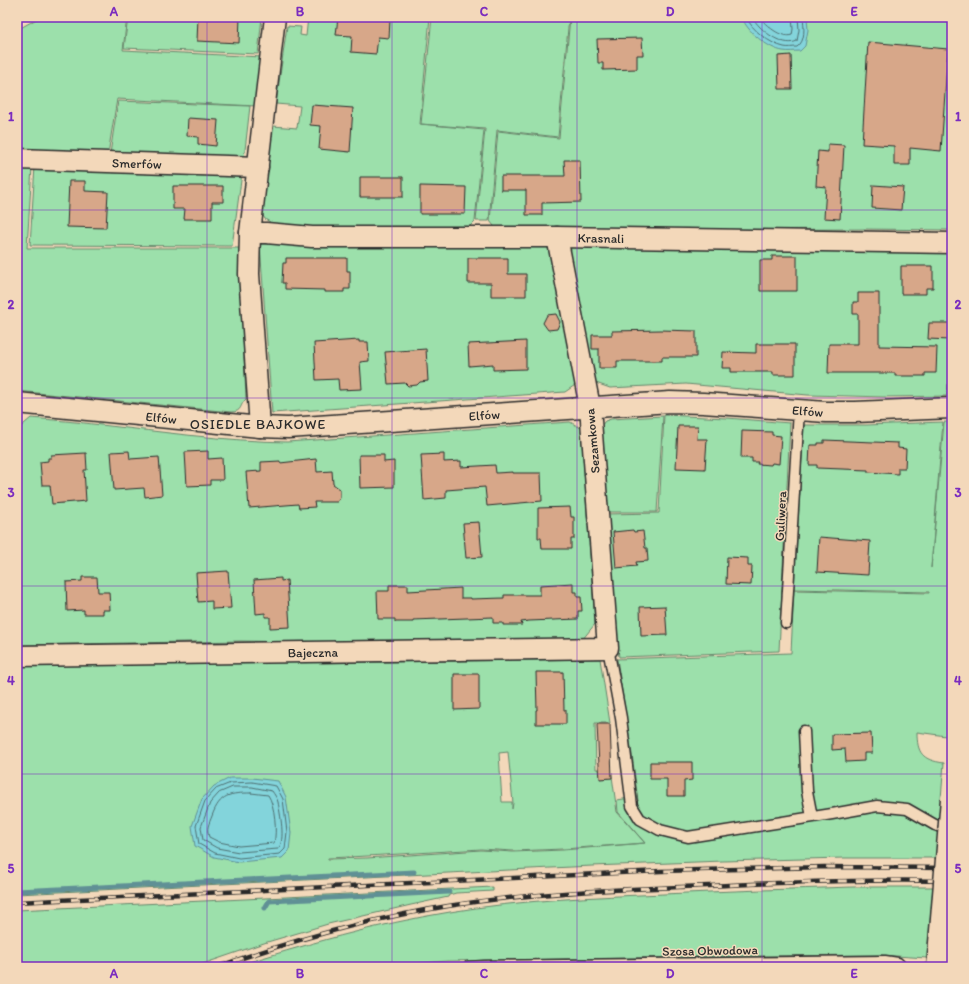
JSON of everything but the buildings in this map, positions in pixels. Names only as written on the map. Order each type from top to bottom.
[{"type":"street","points":[[260,427],[249,274],[250,233],[275,17]]},
{"type":"street","name":"Smerfów","points":[[17,158],[258,167]]},
{"type":"street","name":"Krasnali","points":[[250,233],[312,237],[557,237],[952,242]]},
{"type":"street","name":"Sezamkowa","points":[[557,237],[590,407],[608,648]]},
{"type":"street","name":"Elfów","points":[[17,403],[260,427],[288,428],[670,402],[826,412],[952,408]]},
{"type":"street","name":"Bajeczna","points":[[17,656],[608,648]]},
{"type":"street","points":[[938,967],[952,799]]},
{"type":"lane","name":"Guliwera","points":[[786,624],[799,410]]},
{"type":"lane","points":[[608,648],[621,718],[632,806],[640,819],[660,830],[688,837],[877,806],[907,809],[935,825],[952,831]]},
{"type":"lane","points":[[804,731],[807,791],[812,817]]},
{"type":"lane","name":"Szosa Obwodowa","points":[[468,967],[885,961],[898,963],[902,967]]},
{"type":"green space","points":[[40,17],[127,17],[123,50],[262,57],[256,106],[117,99],[108,154],[17,150],[17,30]]},
{"type":"green space","points":[[128,17],[262,17],[258,54],[124,48]]},
{"type":"green space","points":[[308,17],[430,17],[420,124],[484,130],[475,221],[464,232],[270,227],[270,222],[265,219],[262,214],[273,126],[297,128],[300,106],[276,104],[287,26],[301,27],[300,35],[306,36]]},
{"type":"green space","points":[[432,17],[569,17],[558,137],[497,130],[489,221],[476,221],[485,129],[421,124]]},
{"type":"green space","points":[[570,17],[952,17],[952,230],[498,231],[490,221],[498,131],[559,138]]},
{"type":"green space","points":[[118,101],[250,106],[244,159],[110,154]]},
{"type":"green space","points":[[17,166],[32,167],[27,248],[239,248],[246,399],[237,411],[231,412],[17,391]]},
{"type":"green space","points":[[35,166],[242,173],[232,246],[30,245]]},
{"type":"green space","points":[[260,244],[354,246],[552,246],[578,383],[565,392],[272,413]]},
{"type":"green space","points":[[567,247],[952,247],[952,397],[808,395],[686,384],[610,388],[593,382]]},
{"type":"green space","points":[[664,415],[790,423],[779,651],[619,657],[612,598],[606,514],[659,513]]},
{"type":"green space","points":[[663,416],[657,512],[605,512],[601,426],[605,421],[611,419]]},
{"type":"green space","points":[[31,418],[217,438],[287,442],[570,422],[581,428],[595,624],[582,640],[241,641],[17,645],[17,430]]},
{"type":"green space","points":[[943,422],[931,568],[944,422],[952,422],[952,668],[946,736],[917,732],[918,745],[922,754],[930,760],[944,763],[936,858],[844,858],[592,866],[17,894],[17,661],[320,657],[321,663],[600,659],[610,723],[595,723],[596,769],[611,769],[617,812],[645,843],[618,812],[617,800],[636,797],[638,801],[617,659],[791,653],[794,590],[929,593],[794,589],[804,425],[866,425]],"holes":[[[508,752],[513,803],[512,809],[512,802],[502,802],[499,753]],[[645,843],[563,850],[513,852],[481,850],[367,858],[328,859],[481,849],[513,851]]]},
{"type":"green space","points":[[493,887],[493,891],[456,893],[449,895],[448,897],[328,924],[264,943],[194,967],[17,967],[17,910]]},
{"type":"green space","points":[[853,887],[933,887],[927,958],[880,955],[753,956],[447,961],[375,967],[233,967],[313,943],[368,929],[422,917],[477,908],[583,898]]},
{"type":"water","points":[[742,17],[807,17],[808,30],[805,46],[800,51],[777,50],[765,43],[753,33],[748,28]]},
{"type":"water","points":[[230,778],[252,778],[278,781],[286,797],[291,833],[289,851],[282,858],[239,862],[214,857],[195,846],[192,826],[202,799],[214,786]]},
{"type":"waterway","points":[[17,891],[414,872]]},
{"type":"waterway","points":[[265,908],[269,901],[449,892]]},
{"type":"railway","points":[[17,902],[661,871],[824,867],[952,868]]},
{"type":"railway","points":[[217,967],[302,939],[389,917],[448,906],[513,897],[611,890],[770,883],[922,880],[952,881]]},
{"type":"district","name":"OSIEDLE BAJKOWE","points":[[258,424]]}]
